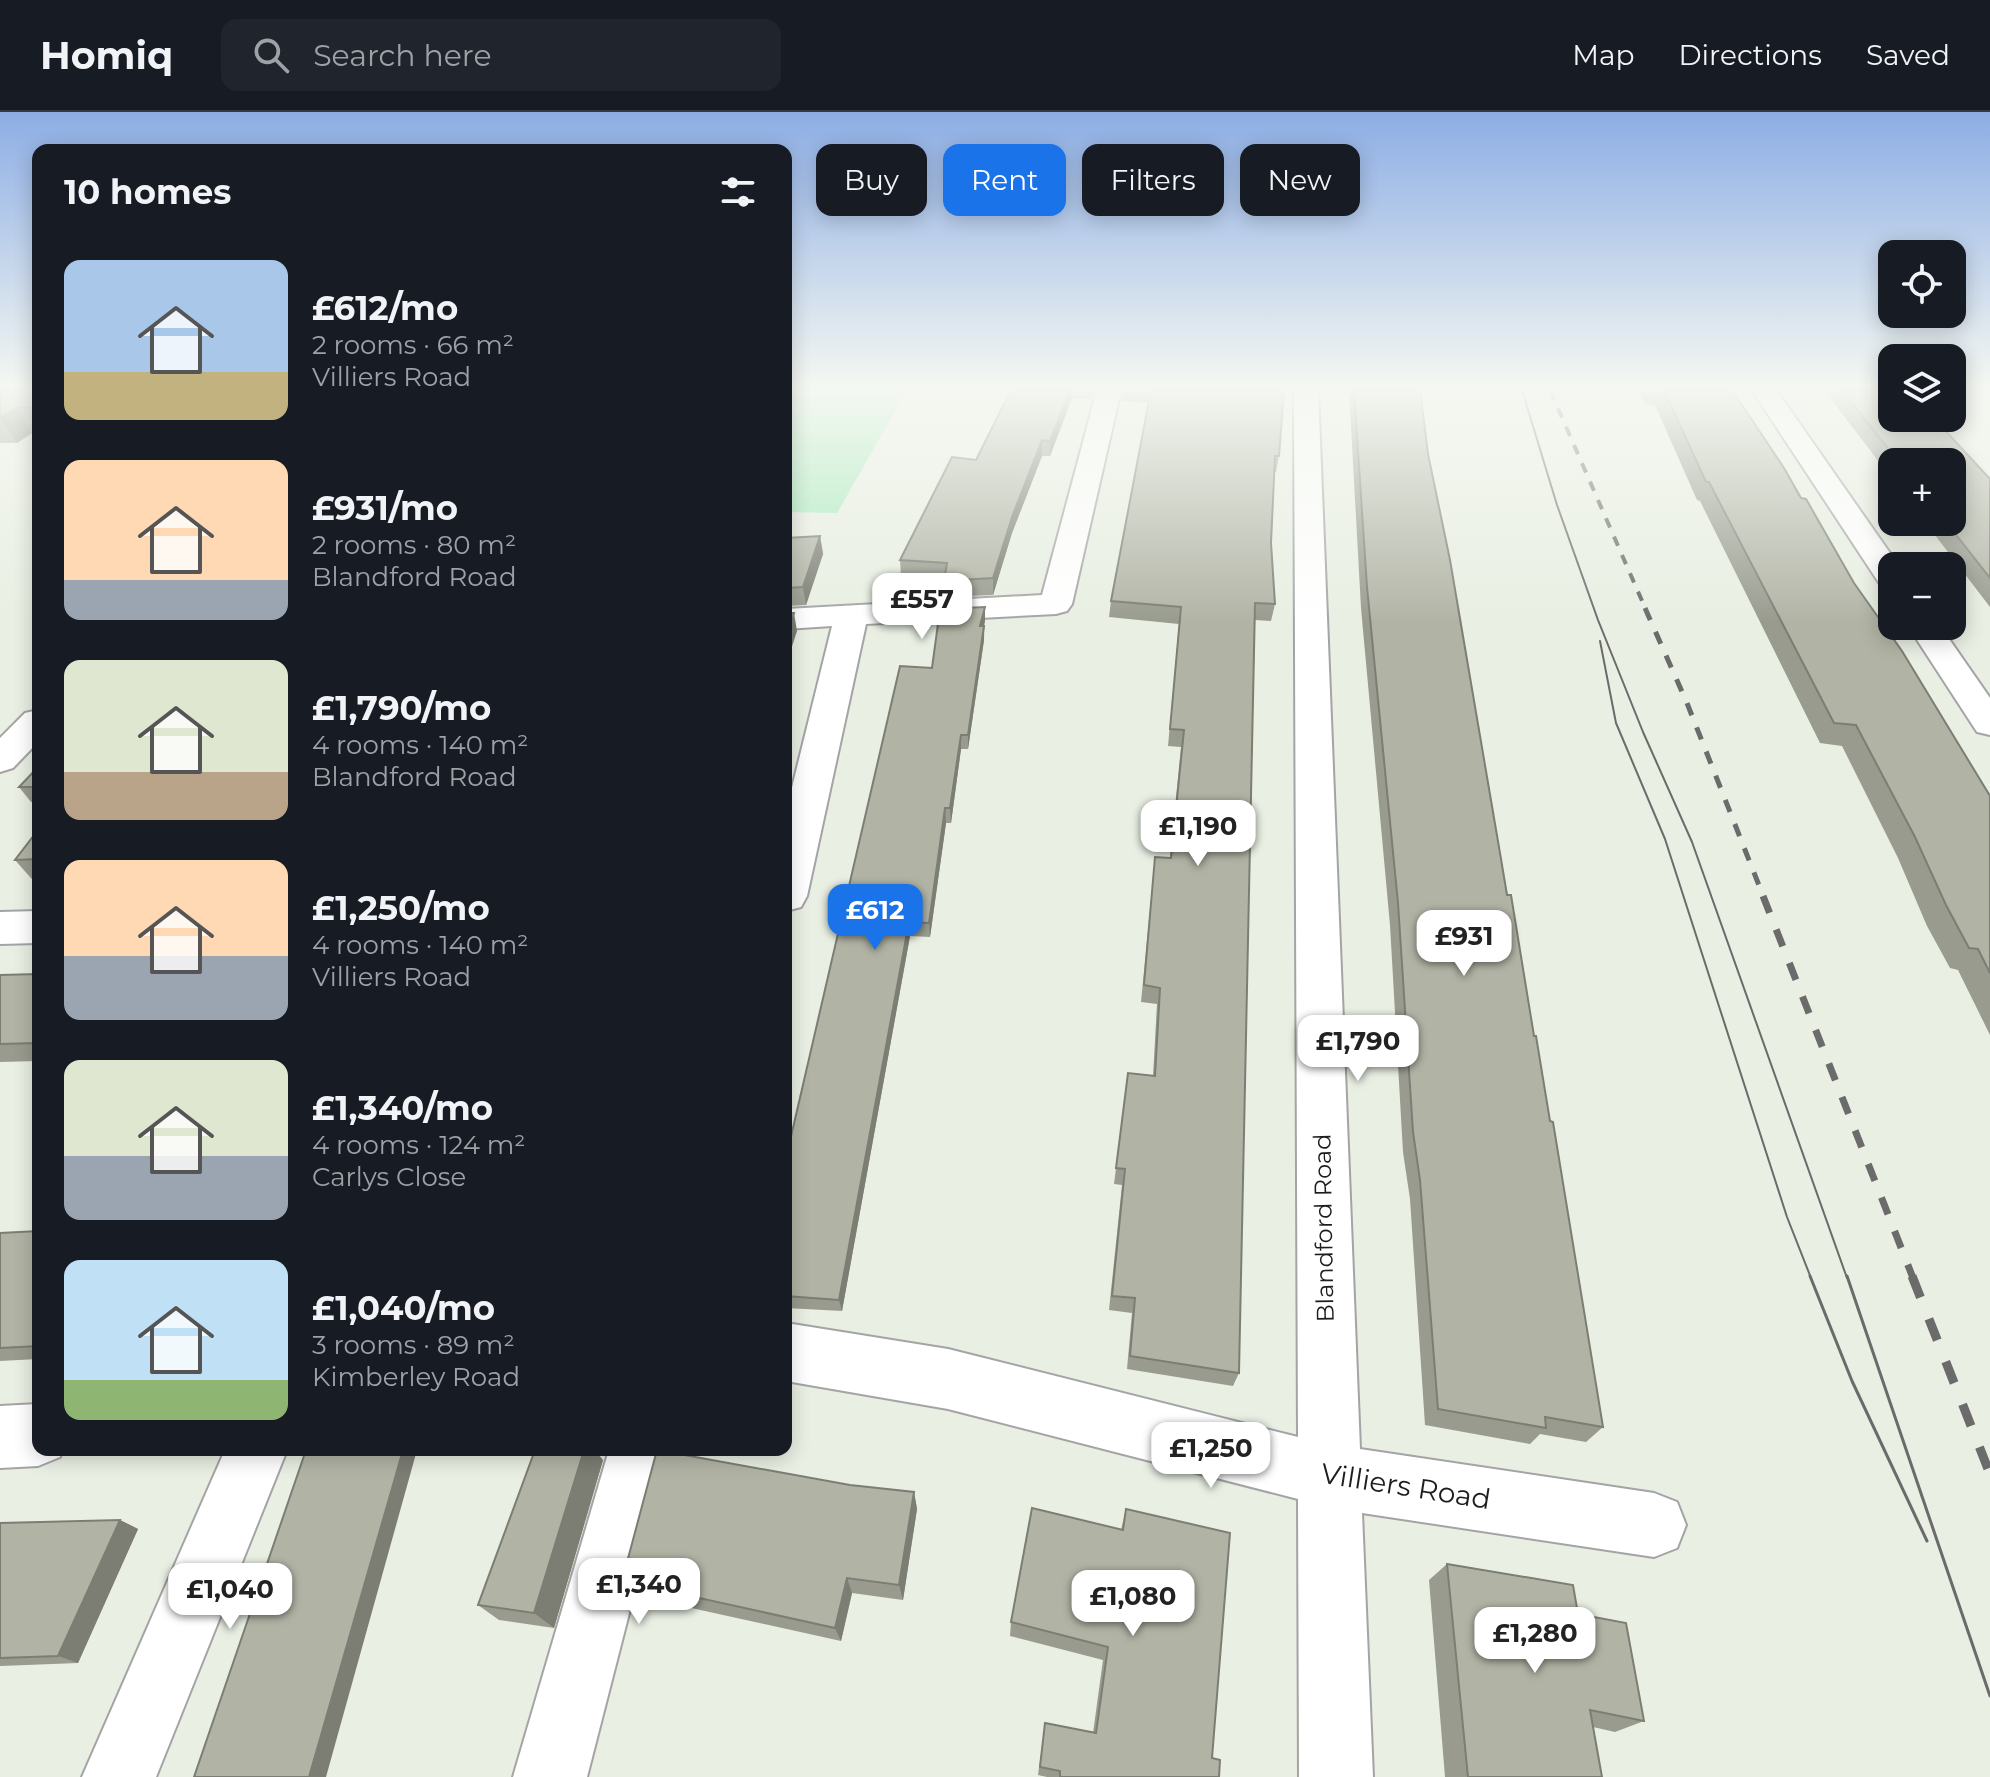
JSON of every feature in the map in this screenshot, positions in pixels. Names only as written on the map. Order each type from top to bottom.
[{"type":"street","points":[[792,619],[1056,604],[1090,468]]},
{"type":"street","name":"Blandford Road","points":[[1308,468],[1336,1777]]},
{"type":"street","points":[[1817,468],[1878,558]]},
{"type":"street","points":[[792,870],[851,617]]},
{"type":"street","points":[[1933,640],[1990,724]]},
{"type":"street","points":[[0,760],[32,727]]},
{"type":"street","points":[[0,928],[32,927]]},
{"type":"street","name":"Villiers Road","points":[[792,1353],[948,1379],[1329,1476],[1654,1525]]},
{"type":"street","points":[[0,1437],[32,1435]]},
{"type":"street","points":[[119,1777],[253,1456]]},
{"type":"street","points":[[550,1777],[638,1456]]},
{"type":"green space","points":[[792,468],[863,468],[837,513],[792,512]]},
{"type":"building","points":[[947,468],[1031,468],[993,578],[944,581],[947,563],[900,560]]},
{"type":"building","points":[[1136,468],[1274,468],[1271,543],[1275,604],[1255,603],[1239,1373],[1130,1356],[1135,1298],[1112,1296],[1125,1169],[1116,1168],[1128,1073],[1155,1076],[1160,988],[1144,985],[1155,857],[1171,858],[1184,730],[1170,729],[1181,607],[1111,601]]},
{"type":"building","points":[[1359,468],[1431,468],[1450,560],[1507,895],[1511,895],[1534,1036],[1550,1121],[1553,1122],[1603,1427],[1545,1417],[1546,1428],[1438,1409],[1420,1180],[1413,1132],[1398,903],[1367,587]]},
{"type":"building","points":[[1699,468],[1784,468],[1878,617],[1878,640],[1894,640],[1990,796],[1990,973],[1978,949],[1969,948],[1856,725],[1834,723],[1709,482],[1706,482]]},
{"type":"building","points":[[1966,468],[1980,468],[1990,479],[1990,578],[1957,536],[1966,536]]},
{"type":"building","points":[[820,536],[803,587],[792,588],[792,538]]},
{"type":"building","points":[[985,607],[980,626],[984,626],[968,735],[961,735],[950,808],[945,808],[929,923],[909,922],[839,1300],[792,1296],[792,1132],[900,666],[932,668],[940,609]]},
{"type":"building","points":[[32,773],[32,787],[19,787]]},
{"type":"building","points":[[32,838],[32,859],[15,860]]},
{"type":"building","points":[[32,974],[32,1043],[0,1044],[0,975]]},
{"type":"building","points":[[32,1231],[32,1346],[0,1348],[0,1233]]},
{"type":"building","points":[[304,1456],[401,1456],[309,1777],[194,1777]]},
{"type":"building","points":[[533,1456],[582,1456],[534,1613],[478,1605]]},
{"type":"building","points":[[655,1456],[690,1456],[850,1485],[914,1492],[899,1585],[847,1578],[835,1628],[622,1581]]},
{"type":"building","points":[[1032,1508],[1123,1530],[1126,1509],[1230,1533],[1212,1758],[1220,1760],[1219,1777],[1060,1777],[1060,1771],[1040,1767],[1045,1723],[1096,1733],[1108,1647],[1011,1622]]},
{"type":"building","points":[[120,1520],[58,1656],[0,1658],[0,1523]]},
{"type":"building","points":[[1447,1564],[1573,1585],[1578,1614],[1626,1623],[1644,1721],[1590,1710],[1602,1777],[1468,1777]]},
{"type":"tram line","points":[[1546,468],[1598,620],[1692,842],[1847,1278]]},
{"type":"tram line","points":[[1600,641],[1616,723],[1665,839],[1787,1217],[1811,1278]]},
{"type":"tram line","points":[[1810,1276],[1852,1381],[1927,1541]]},
{"type":"tram line","points":[[1847,1276],[1990,1696]]},
{"type":"railway","points":[[1584,468],[1646,610]]},
{"type":"railway","points":[[1645,608],[1687,703],[1764,898]]},
{"type":"railway","points":[[1763,896],[1913,1278]]},
{"type":"railway","points":[[1912,1276],[1990,1474]]}]
